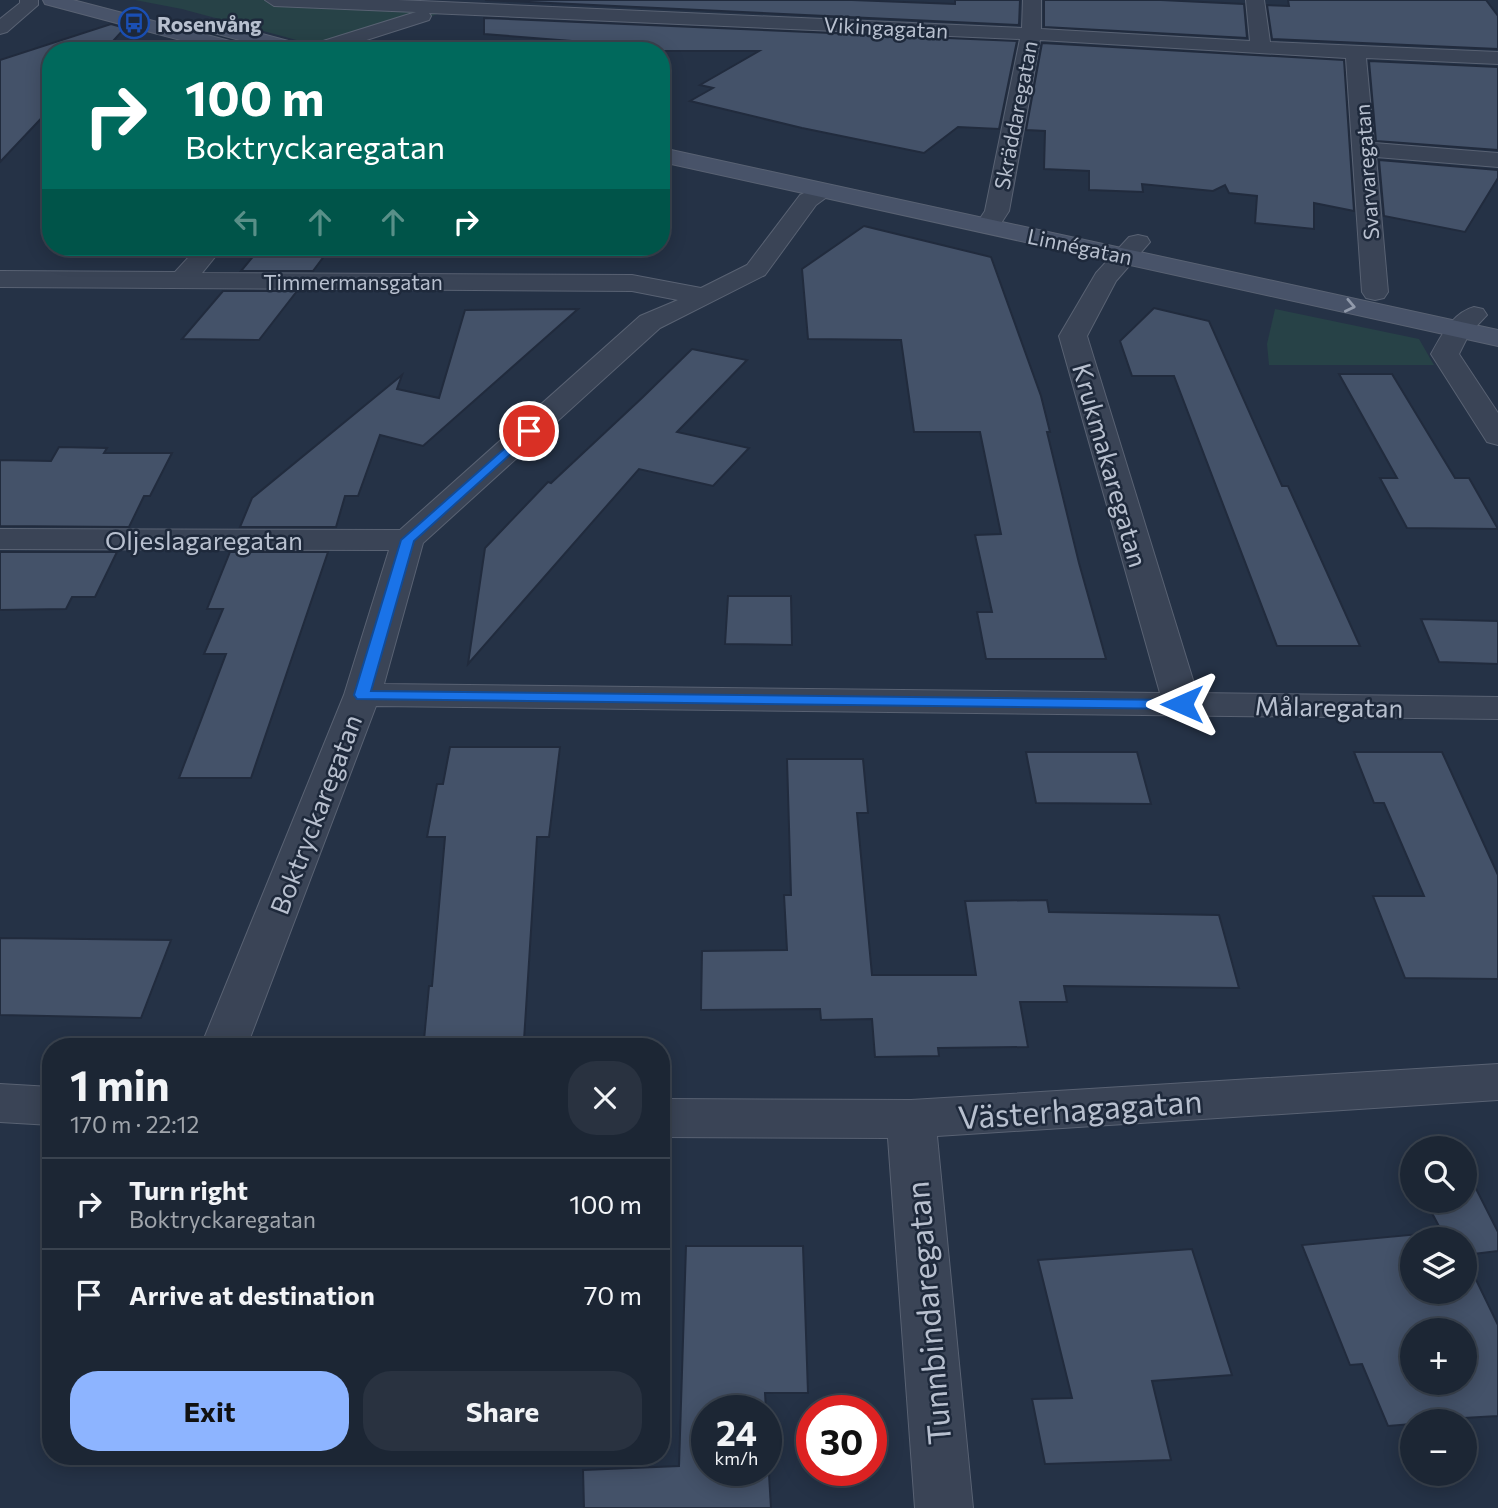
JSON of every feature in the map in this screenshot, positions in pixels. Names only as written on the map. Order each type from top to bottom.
[{"type":"street","points":[[0,28],[29,5],[29,0]]},
{"type":"street","points":[[52,0],[212,42]]},
{"type":"street","points":[[111,0],[270,42]]},
{"type":"street","name":"Vikingagatan","points":[[274,0],[451,4],[635,18],[820,24],[1498,58]]},
{"type":"street","points":[[635,18],[644,0]]},
{"type":"street","points":[[820,24],[826,0]]},
{"type":"street","name":"Skräddaregatan","points":[[992,219],[1031,34],[1032,0]]},
{"type":"street","points":[[1255,0],[1261,48]]},
{"type":"street","points":[[338,42],[451,4]]},
{"type":"street","name":"Svarvaregatan","points":[[1356,52],[1366,149],[1375,292]]},
{"type":"street","name":"Linnégatan","points":[[670,142],[992,219],[1477,322]]},
{"type":"street","points":[[1366,149],[1498,160]]},
{"type":"street","name":"Linnégatan","points":[[670,157],[822,191],[992,219]]},
{"type":"street","points":[[408,540],[650,322],[755,270],[808,200],[822,191]]},
{"type":"street","name":"Linnégatan","points":[[1131,249],[1375,292],[1477,322],[1498,338]]},
{"type":"street","name":"Krukmakaregatan","points":[[1131,249],[1105,278],[1073,336],[1182,704]]},
{"type":"street","points":[[182,280],[203,256]]},
{"type":"street","name":"Timmermansgatan","points":[[0,279],[632,283],[705,297]]},
{"type":"street","points":[[1477,322],[1445,354],[1498,436]]},
{"type":"street","name":"Oljeslagaregatan","points":[[0,539],[408,540]]},
{"type":"street","name":"Boktryckaregatan","points":[[227,1038],[362,695],[408,540]]},
{"type":"street","name":"Målaregatan","points":[[362,695],[1498,708]]},
{"type":"street","name":"Västerhagagatan","points":[[670,1118],[911,1119],[1498,1082]]},
{"type":"street","points":[[0,1103],[42,1105]]},
{"type":"street","name":"Tunnbindaregatan","points":[[911,1119],[944,1508]]},
{"type":"green space","points":[[135,0],[391,0],[462,5],[361,42],[304,42],[182,9]]},
{"type":"green space","points":[[1275,309],[1419,339],[1434,365],[1269,365],[1267,344]]},
{"type":"building","points":[[485,0],[852,0],[955,4],[955,0],[1020,0],[1019,25]]},
{"type":"building","points":[[1044,0],[1161,0],[1244,4],[1247,38],[1044,27]]},
{"type":"building","points":[[1288,0],[1486,0],[1498,16],[1498,49],[1272,39],[1267,5],[1289,6]]},
{"type":"building","points":[[484,18],[1017,41],[999,129],[958,127],[924,153],[690,101],[713,88],[700,85],[759,51],[670,51],[670,42],[584,42],[484,34]]},
{"type":"building","points":[[111,24],[125,28],[112,42],[56,42]]},
{"type":"building","points":[[1042,43],[1344,60],[1354,211],[1314,203],[1314,229],[1255,223],[1257,196],[1229,193],[1225,185],[1213,191],[1142,184],[1143,192],[1089,190],[1089,171],[1044,169],[1045,131],[1026,130]]},
{"type":"building","points":[[42,46],[42,118],[0,162],[0,60]]},
{"type":"building","points":[[1369,61],[1498,67],[1498,150],[1376,141]]},
{"type":"building","points":[[1379,160],[1498,170],[1498,178],[1465,232],[1384,216]]},
{"type":"building","points":[[864,226],[991,257],[1041,396],[1050,432],[1047,432],[1079,563],[1106,659],[986,659],[977,612],[992,612],[975,535],[1001,534],[980,432],[914,432],[901,340],[808,339],[802,269]]},
{"type":"building","points":[[254,256],[324,256],[313,271],[241,271]]},
{"type":"building","points":[[223,291],[297,291],[259,340],[182,339]]},
{"type":"building","points":[[1154,308],[1209,321],[1282,486],[1288,486],[1360,646],[1277,646],[1174,376],[1132,376],[1120,341]]},
{"type":"building","points":[[578,309],[423,446],[380,435],[358,496],[345,496],[336,527],[240,527],[252,498],[402,375],[397,389],[439,398],[465,310]]},
{"type":"building","points":[[692,349],[747,360],[677,432],[749,448],[713,486],[639,469],[468,664],[485,548],[548,482],[551,483]]},
{"type":"building","points":[[1339,374],[1392,374],[1455,478],[1469,478],[1498,529],[1407,528],[1380,478],[1397,478]]},
{"type":"building","points":[[59,447],[107,448],[104,453],[172,453],[150,496],[144,496],[129,527],[0,526],[0,460],[51,461]]},
{"type":"building","points":[[0,552],[117,552],[95,597],[72,597],[66,609],[0,610]]},
{"type":"building","points":[[230,552],[328,552],[251,778],[179,778],[226,654],[204,654],[223,609],[207,609]]},
{"type":"building","points":[[728,596],[791,596],[792,645],[725,644]]},
{"type":"building","points":[[1421,619],[1498,621],[1498,664],[1439,662]]},
{"type":"building","points":[[450,747],[560,747],[549,837],[537,837],[524,1038],[424,1038],[429,986],[432,986],[445,837],[427,837],[437,784],[443,784]]},
{"type":"building","points":[[1026,752],[1137,752],[1151,804],[1036,803]]},
{"type":"building","points":[[1354,752],[1442,752],[1498,875],[1498,979],[1405,978],[1373,896],[1424,896],[1384,803],[1374,803]]},
{"type":"building","points":[[787,759],[863,759],[868,813],[857,813],[872,975],[976,975],[965,901],[1047,900],[1049,912],[1219,915],[1239,988],[1064,986],[1067,1002],[1020,1002],[1028,1047],[938,1048],[939,1056],[875,1057],[872,1019],[821,1020],[820,1009],[701,1010],[702,951],[787,950],[784,895],[791,895]]},
{"type":"building","points":[[0,938],[171,940],[141,1018],[0,1015]]},
{"type":"building","points":[[1477,1191],[1498,1232],[1498,1251],[1477,1254],[1477,1227],[1439,1227],[1432,1213],[1477,1213]]},
{"type":"building","points":[[1400,1236],[1400,1304],[1477,1304],[1477,1282],[1498,1325],[1498,1416],[1477,1417],[1477,1409],[1400,1409],[1400,1425],[1388,1426],[1362,1364],[1350,1365],[1302,1245]]},
{"type":"building","points":[[686,1246],[803,1246],[808,1393],[691,1395],[691,1486],[770,1486],[771,1508],[584,1508],[583,1470],[679,1466]]},
{"type":"building","points":[[1192,1249],[1232,1375],[1152,1381],[1171,1460],[1045,1464],[1032,1399],[1072,1398],[1038,1260]]},
{"type":"place","name":"Rosenvång","points":[[134,23]]},
{"type":"route","points":[[529,431],[408,540],[362,695],[1182,704]]}]
